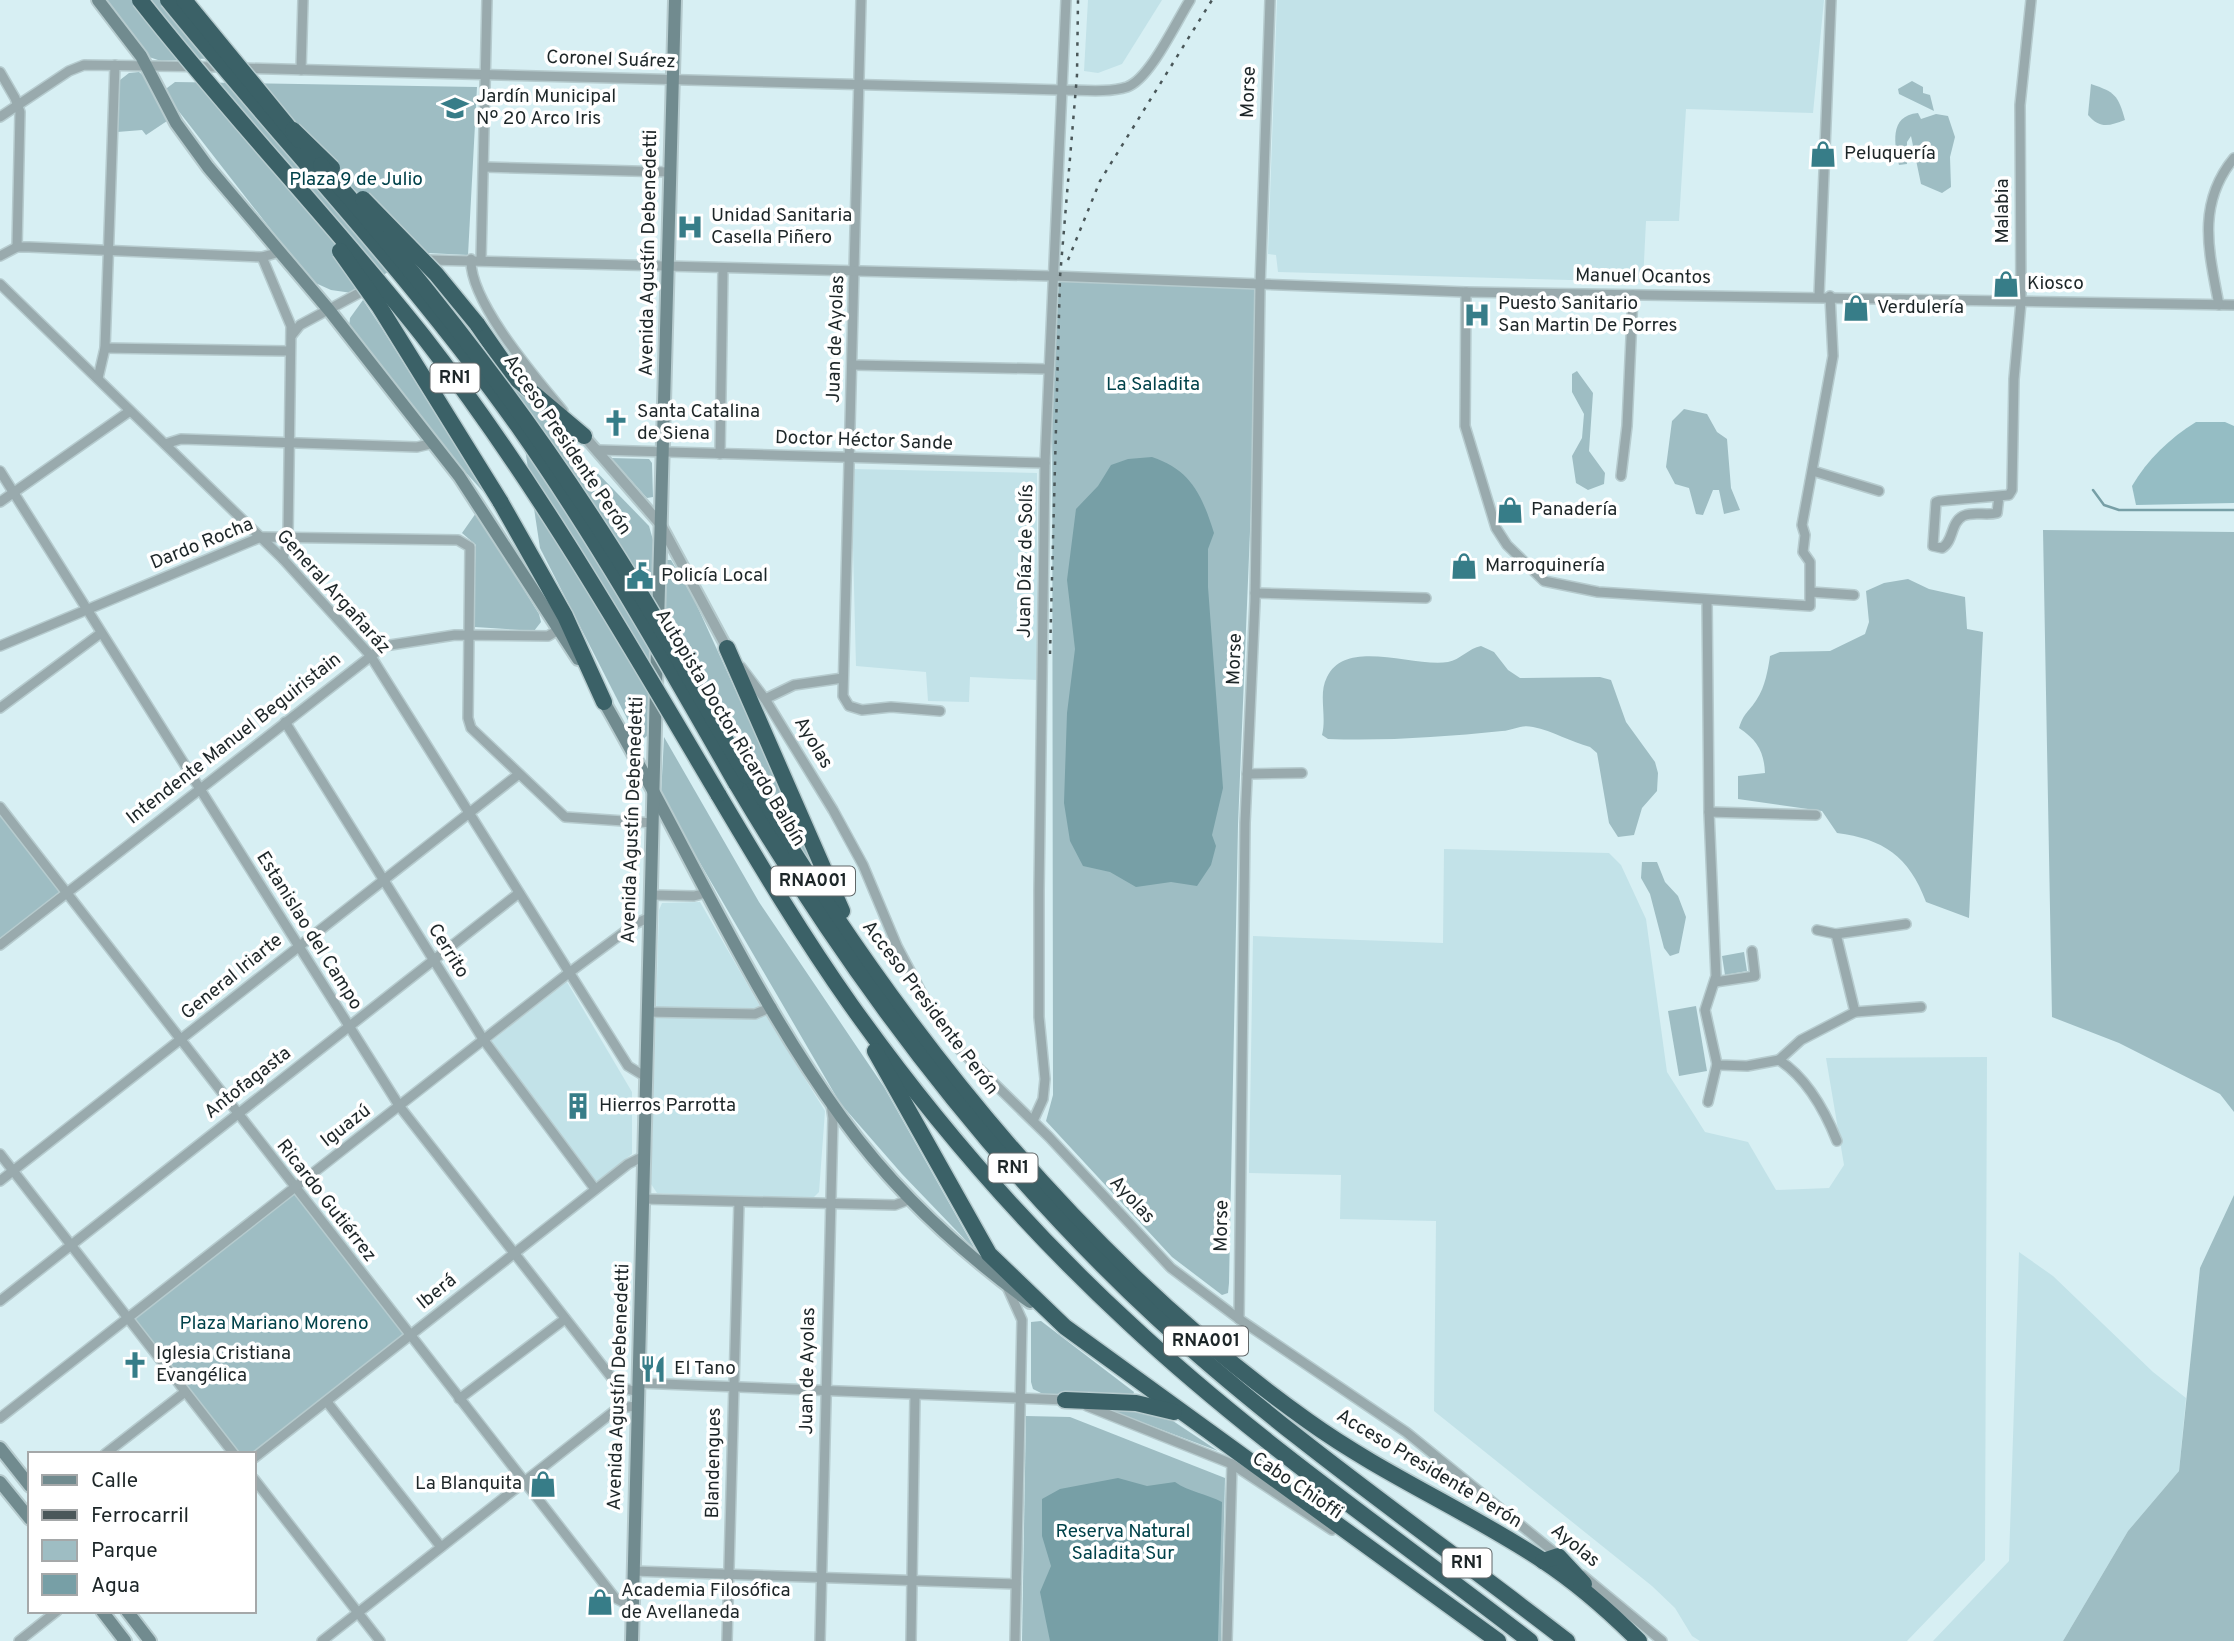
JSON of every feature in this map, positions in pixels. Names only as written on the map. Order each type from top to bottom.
[{"type":"highway","name":"RN1","points":[[140,0],[422,335],[499,439],[583,565],[789,912],[849,1003],[922,1099],[986,1175],[1062,1258],[1130,1324],[1254,1433],[1530,1641]]},
{"type":"highway","name":"Autopista Doctor Ricardo Balbín","points":[[168,0],[398,272],[510,416],[595,542],[741,779],[812,905],[926,1064],[979,1130],[1084,1246],[1156,1317],[1228,1380],[1567,1641]]},
{"type":"highway","name":"Acceso Presidente Perón","points":[[184,0],[280,117],[420,279],[515,402],[614,550],[741,779],[882,983],[962,1088],[1059,1200],[1211,1345],[1307,1421],[1350,1450],[1551,1558],[1639,1641]]},
{"type":"highway","points":[[280,117],[391,226],[477,324],[513,376],[584,436]]},
{"type":"highway","points":[[284,172],[379,306],[500,501],[565,616],[604,702]]},
{"type":"highway","points":[[727,648],[836,898],[882,983]]},
{"type":"highway","points":[[849,1003],[989,1254],[1065,1327],[1498,1641]]},
{"type":"highway","points":[[1065,1400],[1147,1404],[1185,1416]]},
{"type":"main road","points":[[98,0],[146,64],[185,136],[329,310],[434,443],[560,629],[654,792],[706,893],[831,1102],[911,1199],[1005,1283],[1065,1327]]},
{"type":"main road","name":"Avenida Agustín Debenedetti","points":[[632,1641],[675,0]]},
{"type":"main road","points":[[0,1448],[28,1483]]},
{"type":"main road","points":[[0,1482],[28,1517]]},
{"type":"main road","points":[[104,1613],[125,1641]]},
{"type":"main road","points":[[129,1613],[150,1641]]},
{"type":"street","points":[[301,70],[303,0]]},
{"type":"street","points":[[481,260],[487,0]]},
{"type":"street","name":"Juan de Ayolas","points":[[861,0],[843,696],[855,708],[940,711]]},
{"type":"street","name":"Juan Díaz de Solís","points":[[1033,1121],[1043,1099],[1045,1079],[1039,1017],[1039,966],[1045,463],[1047,369],[1066,0]]},
{"type":"street","name":"Coronel Suárez","points":[[0,117],[76,67],[146,64],[1062,90],[1119,89],[1135,83],[1146,72],[1190,0]]},
{"type":"street","name":"Morse","points":[[1239,1319],[1247,774],[1255,593],[1260,287],[1270,0]]},
{"type":"street","points":[[1819,296],[1830,0]]},
{"type":"street","name":"Malabia","points":[[1999,496],[1997,513],[1962,517],[1956,522],[1948,545],[1942,548],[1933,546],[1936,502],[1999,496],[2010,495],[2012,490],[2014,379],[2021,302],[2020,105],[2031,0]]},
{"type":"street","points":[[98,378],[105,348],[115,65]]},
{"type":"street","points":[[0,72],[18,105],[17,247]]},
{"type":"street","points":[[2219,305],[2210,260],[2208,209],[2224,172],[2234,158]]},
{"type":"street","points":[[484,167],[670,172]]},
{"type":"street","points":[[0,256],[17,247],[261,257],[280,252]]},
{"type":"street","points":[[261,257],[290,317],[292,335],[289,351],[288,535],[283,559]]},
{"type":"street","points":[[471,259],[471,274],[484,307],[584,436],[661,525],[727,648]]},
{"type":"street","name":"Manuel Ocantos","points":[[430,260],[1052,276],[1260,287],[2234,305]]},
{"type":"street","points":[[720,454],[723,269]]},
{"type":"street","name":"General Argañaráz","points":[[0,284],[283,559],[370,655],[628,1066],[646,1077]]},
{"type":"street","points":[[292,335],[300,325],[362,292]]},
{"type":"street","points":[[1466,292],[1465,426],[1496,528],[1507,545],[1533,571],[1553,584],[1598,592],[1810,606],[1810,562],[1803,552],[1805,536],[1802,525],[1833,356],[1830,296]]},
{"type":"street","points":[[1621,476],[1627,426],[1633,295]]},
{"type":"street","points":[[105,348],[289,351]]},
{"type":"street","points":[[853,365],[1047,369]]},
{"type":"street","points":[[0,502],[130,411]]},
{"type":"street","points":[[165,444],[181,439],[417,447],[434,443]]},
{"type":"street","name":"Doctor Héctor Sande","points":[[598,450],[1045,463]]},
{"type":"street","name":"Estanislao del Campo","points":[[0,471],[400,1107],[619,1387]]},
{"type":"street","points":[[1813,471],[1879,491]]},
{"type":"street","name":"Dardo Rocha","points":[[0,646],[261,537],[288,535],[458,540],[470,547],[468,635]]},
{"type":"street","points":[[1811,592],[1854,595]]},
{"type":"street","points":[[1255,593],[1426,598]]},
{"type":"street","points":[[1707,600],[1709,813],[1715,982],[1705,1010],[1717,1064],[1708,1102]]},
{"type":"street","name":"Intendente Manuel Beguiristain","points":[[0,945],[370,655],[394,644],[468,635],[540,637],[560,629]]},
{"type":"street","points":[[0,708],[101,633]]},
{"type":"street","points":[[468,635],[468,723],[561,813],[571,818],[653,822]]},
{"type":"street","name":"Ayolas","points":[[727,648],[765,699],[863,865],[893,937],[927,1003],[961,1051],[1033,1121],[1171,1268],[1239,1319],[1406,1432],[1551,1558],[1661,1641]]},
{"type":"street","points":[[765,699],[794,685],[843,678]]},
{"type":"street","name":"Cerrito","points":[[285,722],[483,1039],[595,1189]]},
{"type":"street","points":[[1247,774],[1302,773]]},
{"type":"street","name":"General Iriarte","points":[[0,1181],[519,774]]},
{"type":"street","name":"Ricardo Gutiérrez","points":[[0,807],[236,1114],[615,1598],[633,1608]]},
{"type":"street","points":[[1709,813],[1816,815]]},
{"type":"street","name":"Antofagasta","points":[[0,1301],[519,893]]},
{"type":"street","points":[[651,895],[694,896],[706,893]]},
{"type":"street","name":"Iguazú","points":[[0,1418],[400,1107],[483,1039],[635,924],[650,917]]},
{"type":"street","points":[[1817,930],[1836,934],[1906,924]]},
{"type":"street","points":[[1836,934],[1855,1012]]},
{"type":"street","points":[[1715,982],[1755,976],[1752,951]]},
{"type":"street","points":[[647,1012],[755,1014],[772,1007]]},
{"type":"street","points":[[1717,1064],[1747,1066],[1779,1060],[1801,1040],[1855,1012],[1921,1007]]},
{"type":"street","points":[[1779,1060],[1804,1082],[1829,1120],[1837,1142]]},
{"type":"street","name":"Juan de Ayolas","points":[[820,1641],[834,1118],[831,1102]]},
{"type":"street","points":[[0,1154],[232,1452]]},
{"type":"street","name":"Iberá","points":[[256,1456],[595,1189],[644,1156]]},
{"type":"street","points":[[643,1199],[895,1205],[911,1199]]},
{"type":"street","name":"Blandengues","points":[[727,1641],[739,1202]]},
{"type":"street","points":[[1005,1283],[1017,1304],[1022,1320],[1015,1641]]},
{"type":"street","points":[[459,1399],[565,1319]]},
{"type":"street","name":"Cabo Chioffi","points":[[619,1387],[733,1387],[1065,1400],[1232,1464],[1426,1594],[1488,1641]]},
{"type":"street","points":[[108,1452],[185,1392]]},
{"type":"street","points":[[911,1641],[915,1395]]},
{"type":"street","points":[[327,1402],[441,1547]]},
{"type":"street","points":[[322,1641],[618,1408],[638,1406]]},
{"type":"street","points":[[1227,1641],[1232,1464]]},
{"type":"street","points":[[256,1482],[380,1641]]},
{"type":"street","points":[[633,1571],[1016,1584]]},
{"type":"street","points":[[19,1641],[54,1613]]},
{"type":"shaded area","points":[[1088,0],[1162,0],[1122,64],[1098,73],[1084,71]]},
{"type":"shaded area","points":[[1277,0],[1824,0],[1813,113],[1686,109],[1679,221],[1646,221],[1643,282],[1278,272],[1276,255],[1268,254]]},
{"type":"shaded area","points":[[2196,422],[2225,422],[2234,426],[2234,503],[2136,505],[2132,486],[2138,476],[2160,450]]},
{"type":"shaded area","points":[[851,469],[1037,473],[1037,680],[970,677],[969,702],[928,701],[926,672],[856,666]]},
{"type":"shaded area","points":[[1444,849],[1609,853],[1621,865],[1646,919],[1667,1072],[1705,1132],[1748,1142],[1776,1190],[1829,1188],[1844,1165],[1826,1058],[1987,1057],[1985,1560],[1907,1641],[1700,1641],[1692,1636],[1675,1608],[1652,1586],[1434,1411],[1436,1221],[1340,1219],[1341,1175],[1249,1173],[1253,936],[1443,943]]},
{"type":"shaded area","points":[[700,902],[825,1111],[819,1192],[811,1200],[657,1193],[651,1184],[659,910],[662,903]]},
{"type":"shaded area","name":"Hierros Parrotta","points":[[567,982],[632,1092],[632,1154],[596,1182],[490,1042]]},
{"type":"shaded area","points":[[2019,1252],[2053,1276],[2153,1372],[2186,1398],[2179,1471],[2128,1531],[2063,1641],[1933,1641],[2009,1561]]},
{"type":"green space","points":[[106,0],[188,0],[235,57],[161,61],[146,56]]},
{"type":"green space","points":[[139,72],[146,78],[167,121],[146,135],[142,130],[117,132],[120,80],[129,73]]},
{"type":"green space","points":[[1912,81],[1923,87],[1923,93],[1930,95],[1934,111],[1899,94],[1898,89]]},
{"type":"green space","name":"Plaza 9 de Julio","points":[[175,82],[477,87],[468,255],[428,253],[409,260],[352,293],[331,290],[311,281],[163,91]]},
{"type":"green space","points":[[2091,84],[2114,96],[2125,120],[2105,125],[2097,123],[2088,115]]},
{"type":"green space","points":[[1918,113],[1921,119],[1936,114],[1948,116],[1955,137],[1950,157],[1951,187],[1942,193],[1921,184],[1911,136],[1907,142],[1907,164],[1899,165],[1895,141],[1898,125],[1908,115]]},
{"type":"green space","name":"La Saladita","points":[[1052,276],[1260,287],[1238,825],[1229,1283],[1228,1293],[1222,1295],[1172,1257],[1046,1121],[1053,1095]]},
{"type":"green space","points":[[363,300],[487,496],[442,446],[349,328],[350,318]]},
{"type":"green space","points":[[1577,371],[1593,393],[1589,451],[1605,473],[1604,484],[1588,490],[1576,483],[1572,456],[1582,438],[1584,414],[1572,392],[1572,374]]},
{"type":"green space","points":[[516,389],[649,526],[653,540],[647,736],[639,742],[540,548]]},
{"type":"green space","points":[[1684,409],[1707,414],[1717,432],[1727,439],[1731,488],[1740,510],[1724,514],[1719,490],[1713,490],[1703,515],[1696,514],[1689,488],[1675,484],[1666,467],[1672,421]]},
{"type":"green space","points":[[611,458],[649,459],[652,463],[653,497],[647,498]]},
{"type":"green space","points":[[476,513],[539,614],[541,622],[534,631],[475,627],[472,622],[476,545],[462,533]]},
{"type":"green space","points":[[2043,530],[2234,532],[2234,1112],[2220,1094],[2119,1043],[2052,1017]]},
{"type":"green space","points":[[666,560],[671,560],[693,597],[825,886],[762,788],[665,614]]},
{"type":"green space","points":[[1908,579],[1929,589],[1965,597],[1967,629],[1983,632],[1969,918],[1926,902],[1911,873],[1892,852],[1868,840],[1837,833],[1822,811],[1738,799],[1738,776],[1765,773],[1758,747],[1751,737],[1739,728],[1762,689],[1770,656],[1780,652],[1830,651],[1865,634],[1869,622],[1866,591],[1884,583]]},
{"type":"green space","points":[[1481,646],[1494,652],[1508,670],[1520,678],[1600,677],[1611,680],[1626,722],[1655,762],[1658,773],[1657,791],[1642,808],[1634,835],[1618,837],[1609,823],[1597,753],[1590,747],[1548,731],[1525,726],[1502,731],[1415,738],[1328,739],[1322,735],[1324,684],[1336,665],[1365,656],[1448,662]]},
{"type":"green space","points":[[664,737],[759,902],[884,1087],[976,1251],[902,1174],[840,1103],[661,796]]},
{"type":"green space","points":[[0,807],[66,893],[0,945]]},
{"type":"green space","points":[[1642,862],[1657,862],[1665,882],[1678,896],[1686,917],[1679,953],[1670,956],[1664,948],[1650,894],[1641,878]]},
{"type":"green space","points":[[1744,952],[1747,971],[1725,975],[1722,956]]},
{"type":"green space","points":[[1696,1006],[1707,1071],[1679,1076],[1668,1011]]},
{"type":"green space","name":"Plaza Mariano Moreno","points":[[295,1188],[410,1337],[256,1452],[232,1452],[127,1318]]},
{"type":"green space","points":[[2234,1195],[2234,1641],[2063,1641],[2128,1531],[2179,1471],[2200,1268]]},
{"type":"green space","points":[[1041,1321],[1134,1392],[1133,1395],[1043,1394],[1033,1389],[1031,1322]]},
{"type":"green space","points":[[1104,1408],[1161,1413],[1218,1451]]},
{"type":"green space","name":"Reserva Natural Saladita Sur","points":[[1026,1416],[1070,1417],[1225,1478],[1221,1641],[1022,1641]]},
{"type":"water","points":[[1152,457],[1165,462],[1186,477],[1205,507],[1214,533],[1208,549],[1208,587],[1223,788],[1212,835],[1216,846],[1211,865],[1197,886],[1171,882],[1136,887],[1110,872],[1083,866],[1070,841],[1064,803],[1067,713],[1075,649],[1067,580],[1076,509],[1098,486],[1111,465],[1128,459]]},
{"type":"water","name":"Reserva Natural Saladita Sur","points":[[1118,1478],[1147,1486],[1175,1482],[1222,1502],[1218,1641],[1050,1641],[1040,1592],[1051,1566],[1042,1536],[1042,1499],[1060,1489]]},
{"type":"waterway","points":[[2093,490],[2104,505],[2119,510],[2234,510]]},
{"type":"railway","points":[[1050,654],[1060,277],[1077,75],[1078,0]]},
{"type":"railway","points":[[1068,260],[1100,181],[1212,0]]},
{"type":"place","name":"Jardín Municipal Nº 20 Arco Iris","points":[[455,108]]},
{"type":"place","name":"Peluquería","points":[[1823,154]]},
{"type":"place","name":"Unidad Sanitaria Casella Piñero","points":[[690,227]]},
{"type":"place","name":"Kiosco","points":[[2006,284]]},
{"type":"place","name":"Verdulería","points":[[1856,308]]},
{"type":"place","name":"Puesto Sanitario San Martin De Porres","points":[[1477,315]]},
{"type":"place","name":"Santa Catalina de Siena","points":[[616,423]]},
{"type":"place","name":"Panadería","points":[[1510,510]]},
{"type":"place","name":"Marroquinería","points":[[1464,566]]},
{"type":"place","name":"Policía Local","points":[[640,576]]},
{"type":"place","name":"Hierros Parrotta","points":[[578,1106]]},
{"type":"place","name":"Iglesia Cristiana Evangélica","points":[[135,1365]]},
{"type":"place","name":"El Tano","points":[[653,1369]]},
{"type":"place","name":"La Blanquita","points":[[543,1484]]},
{"type":"place","name":"Academia Filosófica de Avellaneda","points":[[600,1602]]}]
